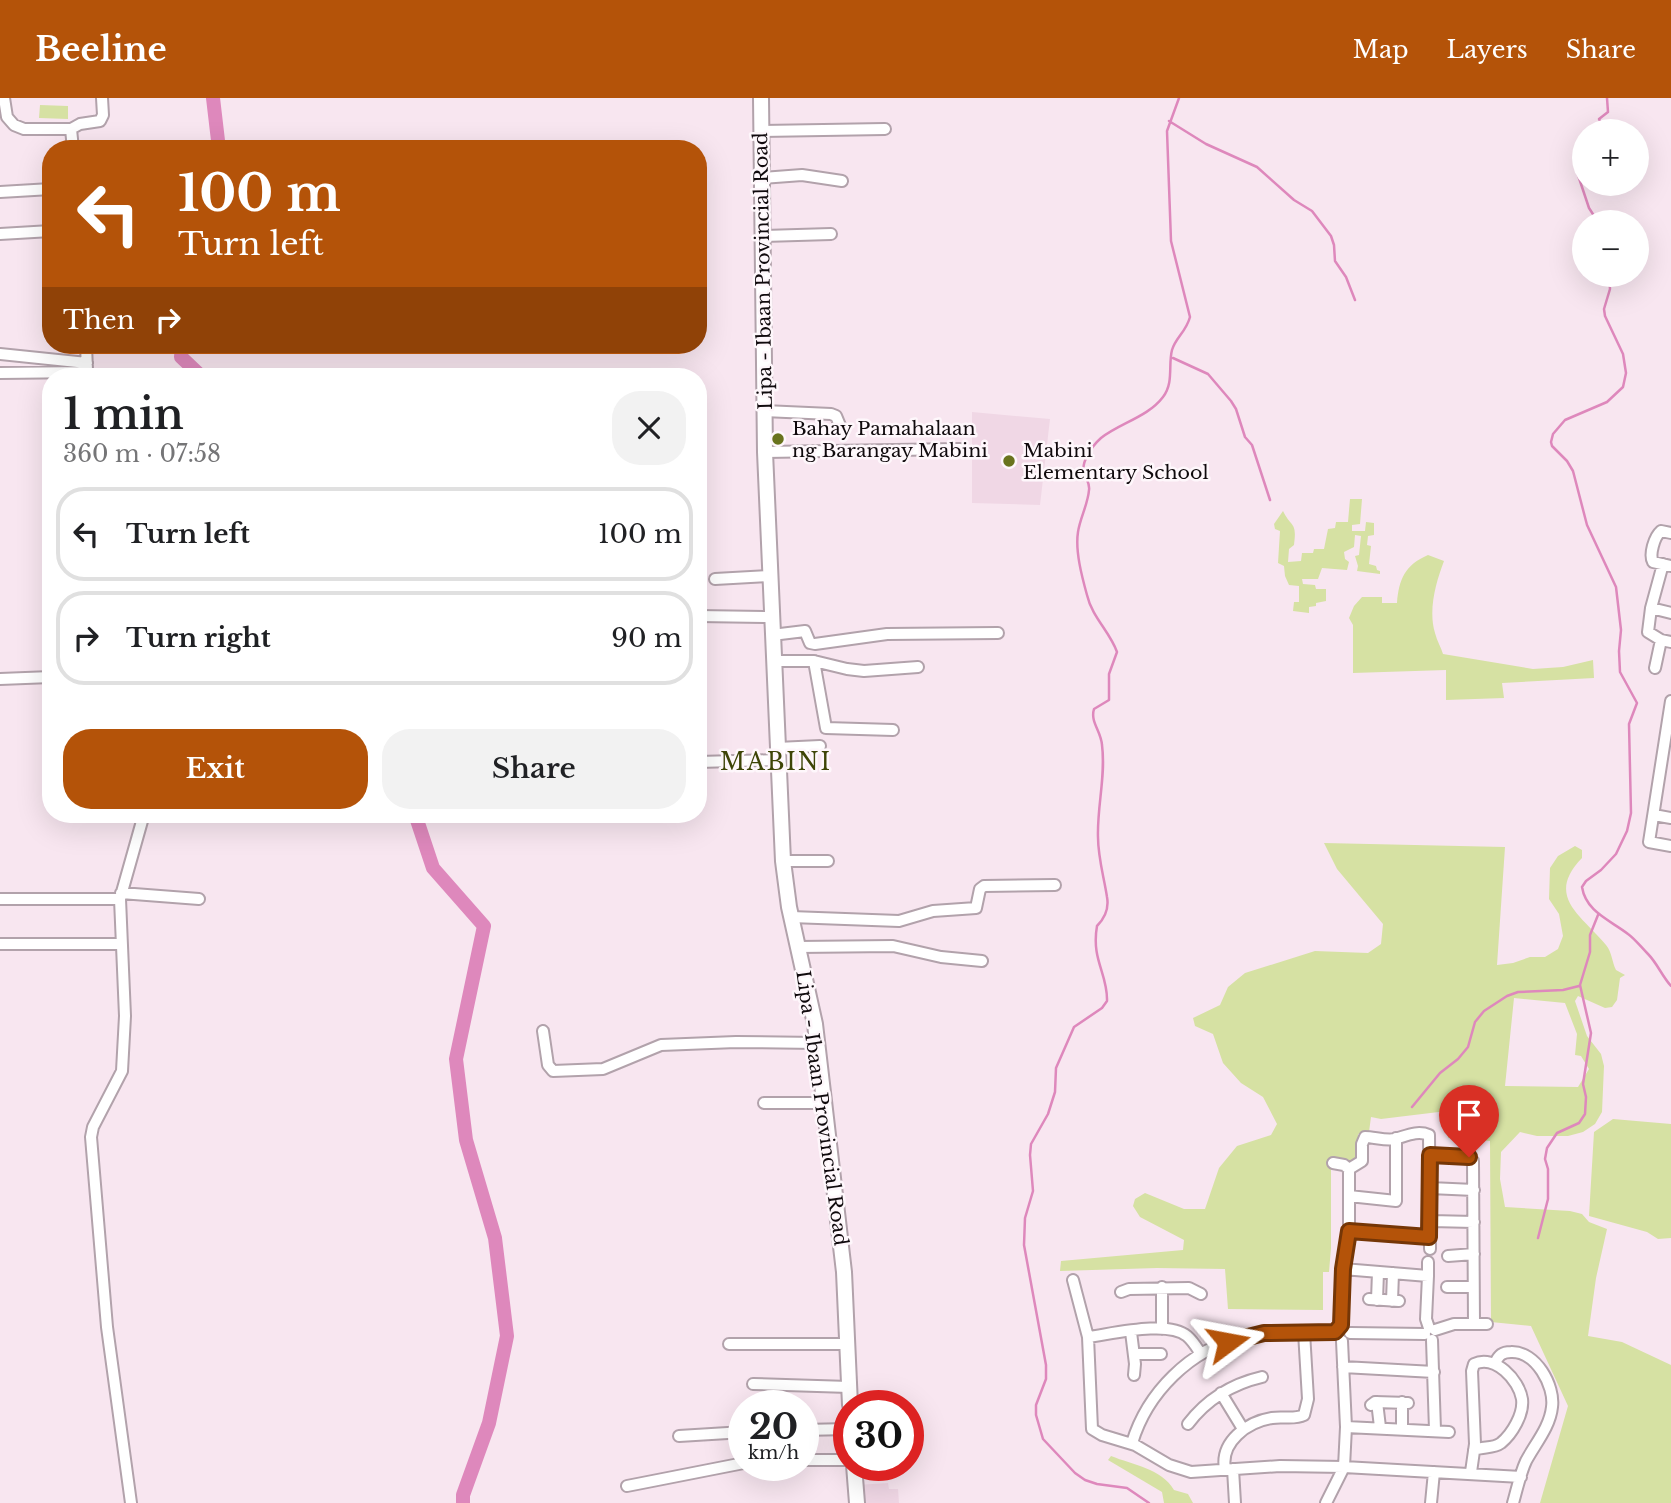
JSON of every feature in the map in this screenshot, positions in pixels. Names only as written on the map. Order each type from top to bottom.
[{"type":"main road","name":"Lipa - Ibaan Provincial Road","points":[[761,98],[765,452],[783,861],[791,917],[810,995],[817,1043],[844,1272],[849,1390]]},
{"type":"main road","points":[[855,1481],[857,1503]]},
{"type":"street","points":[[4,98],[7,117],[14,125],[24,129],[71,129],[80,124],[100,121],[103,115],[102,98]]},
{"type":"street","points":[[71,129],[72,140]]},
{"type":"street","points":[[762,131],[885,129]]},
{"type":"street","points":[[762,178],[793,175],[842,181]]},
{"type":"street","points":[[0,192],[42,190]]},
{"type":"street","points":[[0,234],[42,232]]},
{"type":"street","points":[[764,236],[831,234]]},
{"type":"street","points":[[0,354],[72,368]]},
{"type":"street","points":[[0,373],[42,372]]},
{"type":"street","points":[[764,411],[831,414],[836,416],[841,428]]},
{"type":"street","points":[[765,452],[960,449]]},
{"type":"street","points":[[1655,668],[1666,641],[1648,632],[1657,586],[1667,565],[1653,562],[1651,557],[1657,534],[1661,531],[1671,533]]},
{"type":"street","points":[[715,579],[769,576]]},
{"type":"street","points":[[1657,586],[1671,589]]},
{"type":"street","points":[[1651,608],[1671,613]]},
{"type":"street","points":[[707,616],[771,617]]},
{"type":"street","points":[[772,635],[805,631],[810,643],[815,644],[887,634],[998,633]]},
{"type":"street","points":[[773,661],[814,661],[864,671],[918,667]]},
{"type":"street","points":[[814,661],[826,728],[893,730]]},
{"type":"street","points":[[0,679],[42,677]]},
{"type":"street","points":[[1671,701],[1666,767],[1658,789],[1648,847],[1671,846]]},
{"type":"street","points":[[707,761],[778,754],[820,746]]},
{"type":"street","points":[[1658,789],[1671,791]]},
{"type":"street","points":[[1654,815],[1671,818]]},
{"type":"street","points":[[131,1503],[107,1327],[91,1136],[121,1071],[125,1016],[121,896],[141,823]]},
{"type":"street","points":[[783,861],[828,861]]},
{"type":"street","points":[[791,917],[899,921],[933,911],[976,908],[980,889],[984,886],[1055,885]]},
{"type":"street","points":[[0,899],[121,896],[199,899]]},
{"type":"street","points":[[0,944],[122,944]]},
{"type":"street","points":[[798,947],[892,946],[942,957],[982,961]]},
{"type":"street","points":[[543,1031],[548,1065],[553,1071],[603,1069],[661,1045],[817,1043]]},
{"type":"street","points":[[764,1103],[822,1103]]},
{"type":"street","points":[[1349,1169],[1362,1161],[1365,1136],[1396,1138],[1427,1134],[1430,1139],[1430,1243],[1349,1231]]},
{"type":"street","points":[[1396,1138],[1396,1201]]},
{"type":"street","points":[[1430,1155],[1471,1158],[1474,1164],[1474,1324]]},
{"type":"street","points":[[1333,1163],[1349,1169]]},
{"type":"street","points":[[1326,1503],[1344,1467],[1346,1427],[1342,1333],[1343,1269],[1349,1231],[1349,1169]]},
{"type":"street","points":[[1430,1188],[1474,1190]]},
{"type":"street","points":[[1349,1196],[1410,1203]]},
{"type":"street","points":[[1431,1221],[1474,1222]]},
{"type":"street","points":[[1448,1256],[1474,1254]]},
{"type":"street","points":[[1428,1262],[1426,1319],[1434,1372],[1435,1430]]},
{"type":"street","points":[[1343,1269],[1427,1276]]},
{"type":"street","points":[[1378,1272],[1373,1299],[1396,1301],[1393,1273]]},
{"type":"street","points":[[1073,1280],[1088,1337],[1092,1429],[1097,1434],[1132,1443],[1185,1472],[1344,1467],[1471,1472],[1521,1477]]},
{"type":"street","points":[[1447,1287],[1473,1286]]},
{"type":"street","points":[[1161,1329],[1162,1287]]},
{"type":"street","points":[[1121,1292],[1189,1287],[1201,1294]]},
{"type":"street","points":[[1132,1443],[1154,1396],[1177,1372],[1201,1354],[1245,1336],[1304,1332],[1430,1333],[1454,1324],[1487,1324]]},
{"type":"street","points":[[1088,1337],[1161,1329],[1186,1336],[1201,1354]]},
{"type":"street","points":[[1131,1332],[1133,1375]]},
{"type":"street","points":[[1235,1503],[1226,1451],[1243,1429],[1265,1419],[1306,1417],[1308,1399],[1304,1332]]},
{"type":"street","points":[[729,1345],[849,1344]]},
{"type":"street","points":[[1495,1363],[1504,1353],[1518,1352],[1527,1355],[1542,1373],[1551,1393],[1550,1417],[1521,1477],[1513,1503]]},
{"type":"street","points":[[1134,1354],[1161,1354]]},
{"type":"street","points":[[1471,1472],[1474,1450],[1473,1367],[1482,1361],[1495,1363],[1505,1371],[1519,1392],[1522,1399],[1521,1413],[1500,1444],[1474,1450]]},
{"type":"street","points":[[1343,1367],[1434,1372]]},
{"type":"street","points":[[1188,1424],[1221,1393],[1240,1383],[1262,1377]]},
{"type":"street","points":[[753,1384],[849,1387]]},
{"type":"street","points":[[1221,1393],[1243,1429]]},
{"type":"street","points":[[1380,1427],[1374,1403],[1405,1403],[1402,1429]]},
{"type":"street","points":[[1346,1427],[1449,1432]]},
{"type":"street","points":[[679,1436],[728,1433]]},
{"type":"street","points":[[627,1486],[728,1466]]},
{"type":"street","points":[[1431,1503],[1434,1472]]},
{"type":"shaded area","name":"Mabini Elementary School","points":[[972,412],[1050,419],[1040,505],[972,503]]},
{"type":"shaded area","points":[[888,1483],[889,1489],[898,1489],[899,1503],[860,1503],[857,1485]]},
{"type":"green space","points":[[40,105],[68,106],[68,119],[39,118]]},
{"type":"green space","points":[[1350,499],[1362,499],[1360,524],[1352,525],[1352,531],[1365,531],[1366,522],[1374,523],[1374,535],[1368,536],[1367,545],[1371,546],[1369,564],[1376,566],[1380,574],[1357,571],[1355,556],[1359,555],[1361,536],[1355,535],[1354,547],[1344,552],[1345,559],[1349,562],[1347,570],[1322,568],[1318,579],[1302,579],[1303,584],[1315,585],[1316,589],[1326,589],[1326,601],[1309,607],[1309,613],[1293,611],[1294,602],[1299,602],[1299,586],[1289,585],[1284,566],[1278,563],[1280,531],[1275,529],[1274,524],[1283,511],[1295,532],[1288,562],[1301,561],[1302,553],[1324,549],[1328,529],[1335,528],[1336,522],[1348,522]]},
{"type":"green space","points":[[1428,555],[1444,561],[1436,587],[1432,615],[1443,654],[1533,669],[1563,667],[1593,660],[1594,678],[1502,683],[1504,698],[1446,700],[1446,670],[1353,673],[1353,625],[1349,618],[1354,606],[1362,597],[1382,597],[1382,603],[1397,603],[1399,587],[1405,574],[1414,563]]},
{"type":"green space","points":[[1324,843],[1505,847],[1497,965],[1530,957],[1545,957],[1558,949],[1563,936],[1559,914],[1549,899],[1550,868],[1558,856],[1575,846],[1582,850],[1582,858],[1566,884],[1567,895],[1578,915],[1608,948],[1616,970],[1625,975],[1620,978],[1617,1000],[1612,1007],[1605,1008],[1578,996],[1575,1001],[1587,1036],[1601,1054],[1604,1066],[1602,1112],[1595,1124],[1583,1132],[1568,1136],[1537,1136],[1520,1132],[1501,1152],[1500,1179],[1505,1207],[1570,1211],[1582,1214],[1589,1222],[1607,1229],[1596,1278],[1588,1336],[1622,1342],[1671,1365],[1671,1503],[1540,1503],[1568,1406],[1531,1326],[1491,1322],[1490,1141],[1448,1138],[1447,1111],[1381,1119],[1371,1117],[1369,1132],[1358,1134],[1359,1152],[1355,1160],[1350,1162],[1345,1159],[1331,1159],[1331,1248],[1329,1272],[1323,1272],[1323,1310],[1228,1309],[1225,1269],[1060,1271],[1061,1261],[1183,1250],[1184,1240],[1140,1217],[1133,1206],[1135,1199],[1145,1193],[1184,1209],[1205,1209],[1219,1168],[1237,1146],[1271,1135],[1277,1124],[1263,1097],[1241,1083],[1223,1063],[1213,1034],[1195,1026],[1193,1018],[1220,1005],[1228,987],[1245,973],[1315,951],[1368,953],[1381,944],[1383,924],[1337,869]],"holes":[[[1514,998],[1565,1003],[1577,1034],[1575,1055],[1581,1056],[1589,1069],[1578,1087],[1505,1086]]]},
{"type":"green space","points":[[1613,1119],[1671,1124],[1671,1238],[1658,1239],[1647,1232],[1589,1216],[1594,1132]]},
{"type":"green space","points":[[1111,1456],[1154,1472],[1174,1490],[1188,1494],[1193,1503],[1164,1503],[1162,1492],[1108,1460]]},
{"type":"waterway","points":[[213,98],[218,140]]},
{"type":"waterway","points":[[1149,1503],[1127,1488],[1085,1480],[1043,1439],[1036,1405],[1046,1379],[1046,1365],[1024,1245],[1025,1218],[1033,1191],[1031,1144],[1048,1114],[1055,1092],[1056,1068],[1074,1027],[1102,1008],[1107,1001],[1096,948],[1097,926],[1106,913],[1107,901],[1098,837],[1103,757],[1093,714],[1094,709],[1109,700],[1109,674],[1117,652],[1089,603],[1077,539],[1089,490],[1084,471],[1087,455],[1101,438],[1150,410],[1163,397],[1170,380],[1172,350],[1190,317],[1171,241],[1167,131],[1179,98]]},
{"type":"waterway","points":[[1599,119],[1608,112],[1607,98]]},
{"type":"waterway","points":[[1169,121],[1206,144],[1257,167],[1294,200],[1312,211],[1331,236],[1335,261],[1346,277],[1355,300]]},
{"type":"waterway","points":[[1585,196],[1590,210]]},
{"type":"waterway","points":[[1610,287],[1604,309],[1623,354],[1626,373],[1623,387],[1607,402],[1565,420],[1553,434],[1551,442],[1573,471],[1587,525],[1616,587],[1621,630],[1620,672],[1637,703],[1629,724],[1631,813],[1627,831],[1616,854],[1582,887],[1588,903],[1636,941],[1671,986]]},
{"type":"waterway","points":[[181,354],[193,368]]},
{"type":"waterway","points":[[1173,358],[1208,374],[1231,401],[1245,437],[1252,445],[1270,500]]},
{"type":"waterway","points":[[418,823],[433,868],[484,926],[456,1059],[466,1140],[495,1238],[507,1336],[489,1423],[463,1495],[463,1503]]},
{"type":"waterway","points":[[1538,1238],[1548,1199],[1548,1169],[1545,1159],[1547,1148],[1557,1133],[1579,1123],[1585,1114],[1586,1097],[1583,1084],[1591,1033],[1580,985],[1590,952],[1590,935],[1598,915]]},
{"type":"waterway","points":[[1412,1107],[1440,1073],[1468,1047],[1475,1022],[1484,1011],[1518,992],[1563,990],[1579,986]]},
{"type":"place","name":"Bahay Pamahalaan ng Barangay Mabini","points":[[778,439]]},
{"type":"place","name":"Mabini Elementary School","points":[[1009,461]]},
{"type":"district","name":"MABINI","points":[[776,762]]},
{"type":"route","points":[[1228,1342],[1264,1333],[1335,1332],[1341,1325],[1343,1269],[1349,1231],[1429,1237],[1430,1155],[1469,1157]]}]
